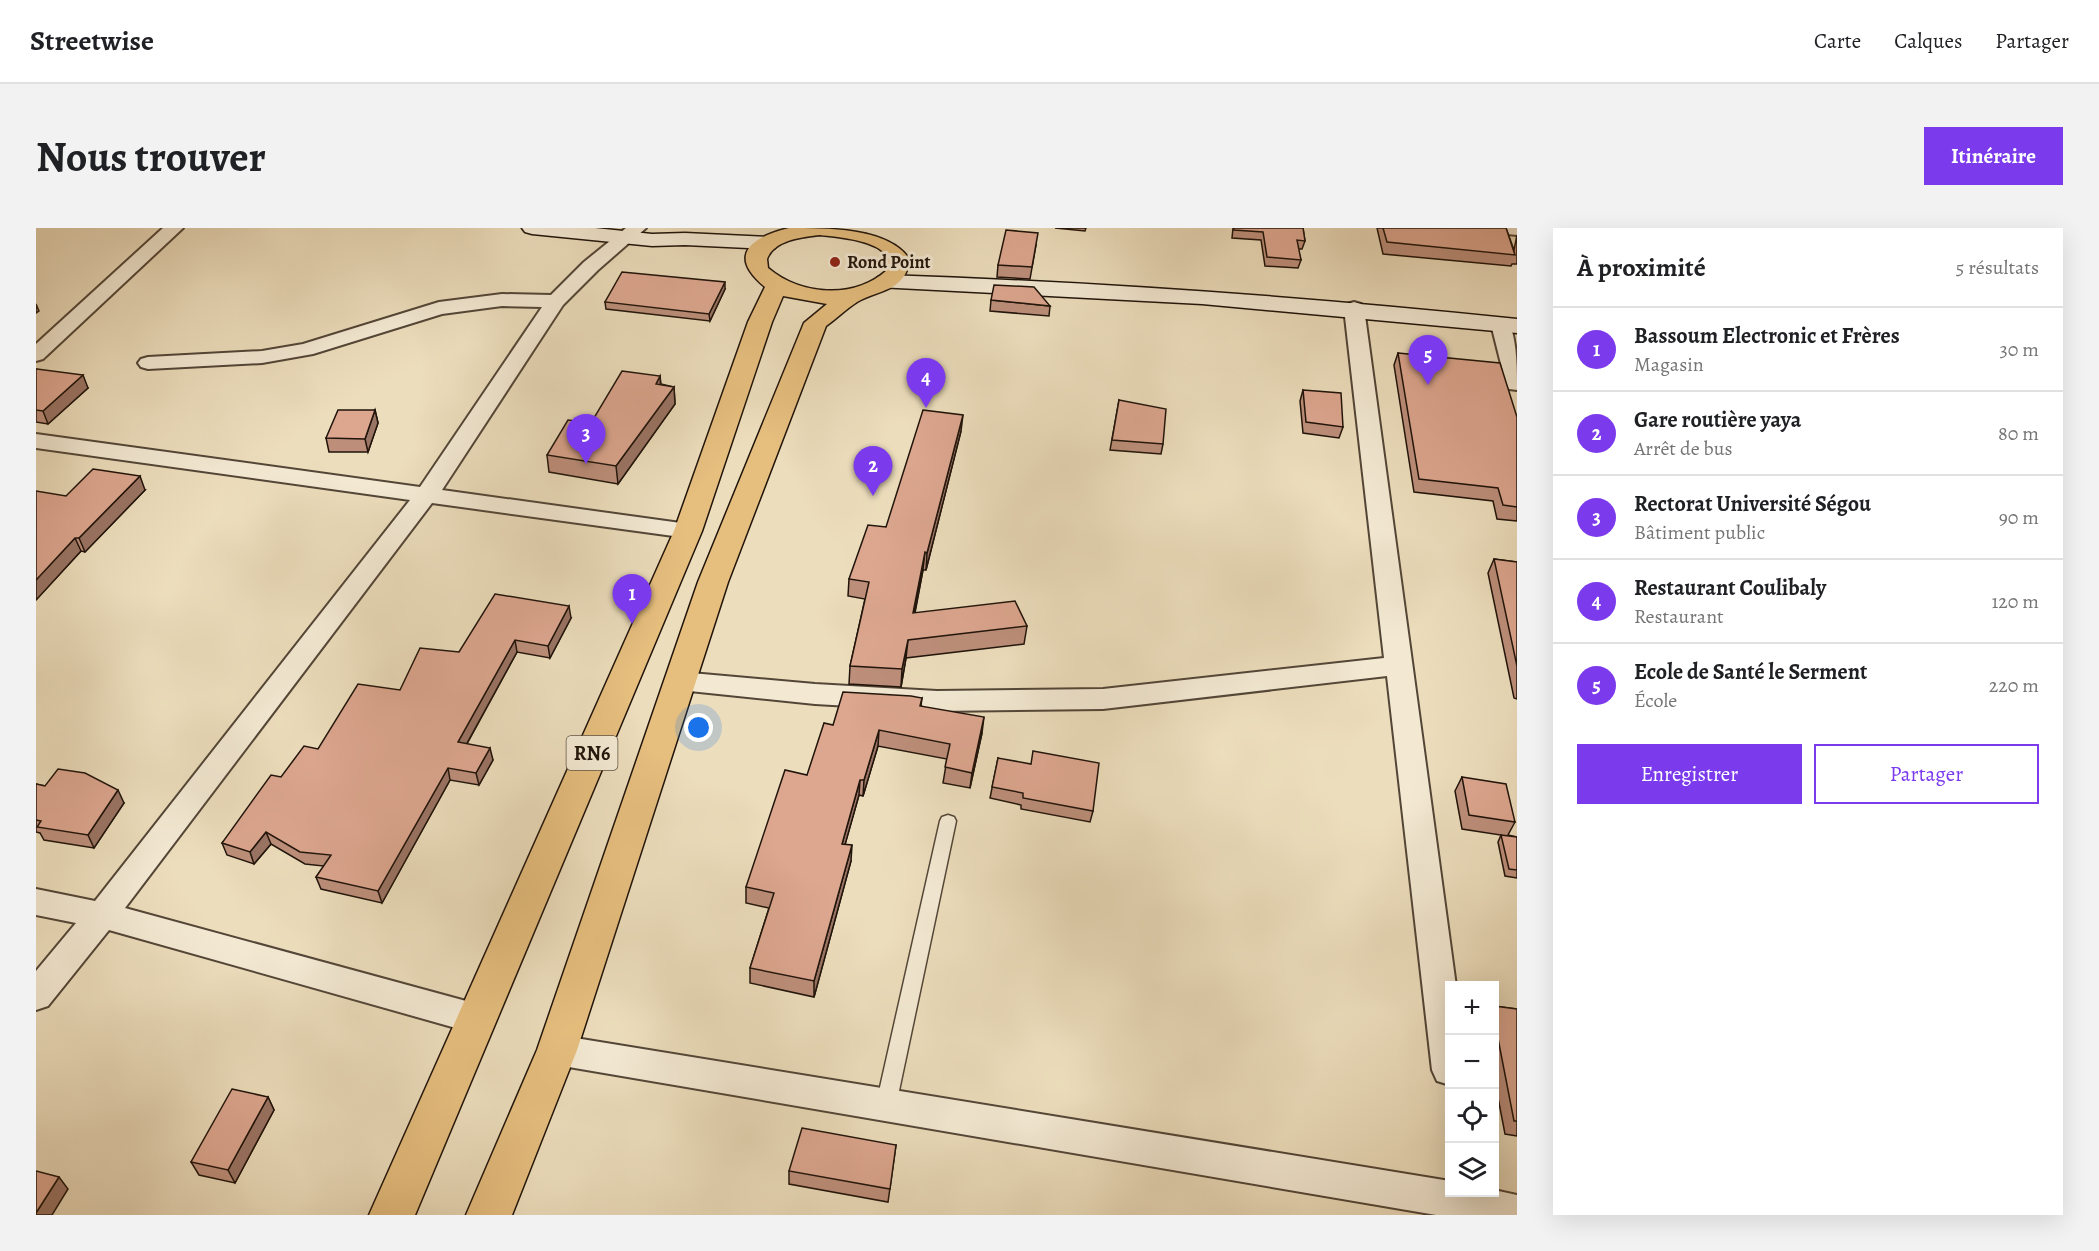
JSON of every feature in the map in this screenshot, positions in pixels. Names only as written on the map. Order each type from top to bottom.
[{"type":"highway","points":[[821,229],[846,231],[869,236],[892,245],[897,272],[886,282],[850,297],[806,293],[777,285],[758,270],[762,251],[800,231],[821,229]]},
{"type":"highway","name":"RN6","points":[[392,1215],[688,531],[760,322],[777,285]]},
{"type":"highway","name":"RN6","points":[[489,1215],[557,1050],[713,582],[816,323],[850,297]]},
{"type":"street","points":[[36,355],[174,228]]},
{"type":"street","points":[[532,228],[639,235],[676,250],[762,251]]},
{"type":"street","points":[[1494,228],[1517,230]]},
{"type":"street","points":[[36,996],[102,915],[427,494],[556,301],[591,266],[639,235]]},
{"type":"street","points":[[892,245],[971,284]]},
{"type":"street","points":[[886,282],[971,284],[1354,308],[1509,325],[1517,384]]},
{"type":"street","points":[[148,363],[262,357],[306,350],[439,308],[502,300],[556,301]]},
{"type":"street","points":[[1354,308],[1445,1038]]},
{"type":"street","points":[[36,441],[688,531]]},
{"type":"street","points":[[680,681],[815,694],[937,701],[1103,699],[1399,665]]},
{"type":"street","points":[[36,902],[102,915],[477,1019]]},
{"type":"street","points":[[557,1050],[1517,1213]]},
{"type":"lane","points":[[886,1105],[948,821]]},
{"type":"building","points":[[1234,228],[1303,228],[1305,241],[1297,240],[1301,260],[1267,257],[1263,232],[1234,230]]},
{"type":"building","points":[[1383,228],[1506,228],[1515,255],[1387,242]]},
{"type":"building","points":[[1006,230],[1038,233],[1032,267],[998,265]]},
{"type":"building","points":[[622,272],[725,282],[709,314],[605,302]]},
{"type":"building","points":[[994,285],[1034,287],[1050,306],[991,300]]},
{"type":"building","points":[[1398,353],[1500,363],[1517,417],[1517,507],[1503,505],[1498,488],[1419,479]]},
{"type":"building","points":[[36,369],[83,375],[43,411],[36,410]]},
{"type":"building","points":[[622,371],[660,376],[656,384],[674,387],[616,466],[547,455],[568,420],[591,423]]},
{"type":"building","points":[[1303,390],[1341,393],[1343,427],[1306,422]]},
{"type":"building","points":[[1119,400],[1166,409],[1163,444],[1112,440]]},
{"type":"building","points":[[338,410],[375,410],[365,439],[326,438]]},
{"type":"building","points":[[923,410],[963,415],[927,553],[925,552],[913,613],[1015,601],[1027,626],[908,640],[902,669],[850,666],[869,582],[849,579],[868,525],[886,527]]},
{"type":"building","points":[[93,469],[140,476],[79,538],[75,538],[36,580],[36,491],[66,496]]},
{"type":"building","points":[[1494,559],[1517,562],[1517,666]]},
{"type":"building","points":[[495,594],[569,606],[548,646],[515,640],[458,742],[490,748],[476,773],[448,768],[378,891],[316,877],[331,855],[300,852],[266,832],[250,852],[222,843],[271,775],[281,777],[304,746],[318,749],[358,684],[400,690],[420,648],[459,652]]},
{"type":"building","points":[[843,692],[911,696],[922,698],[920,706],[984,717],[972,773],[945,767],[950,744],[879,730],[864,780],[860,780],[842,844],[852,845],[814,981],[750,968],[774,893],[746,887],[785,770],[807,775],[824,723],[833,725]]},
{"type":"building","points":[[1033,751],[1099,763],[1093,811],[1023,798],[1023,793],[992,787],[998,758],[1031,764]]},
{"type":"building","points":[[58,769],[85,773],[118,790],[88,835],[37,827],[41,821],[36,820],[36,784],[45,786]]},
{"type":"building","points":[[1462,777],[1506,784],[1515,822],[1469,815]]},
{"type":"building","points":[[1501,835],[1517,837],[1517,870],[1509,869]]},
{"type":"building","points":[[1499,1007],[1517,1009],[1517,1121],[1514,1121],[1499,1044]]},
{"type":"building","points":[[232,1089],[268,1097],[228,1170],[191,1162]]},
{"type":"building","points":[[802,1128],[896,1145],[890,1189],[789,1171]]},
{"type":"building","points":[[36,1171],[59,1177],[36,1213]]},
{"type":"place","name":"Rond Point","points":[[835,262]]},
{"type":"place","name":"Ecole de Santé le Serment","points":[[1428,385]]},
{"type":"place","name":"Restaurant Coulibaly","points":[[926,408]]},
{"type":"place","name":"Rectorat Université Ségou","points":[[586,464]]},
{"type":"place","name":"Gare routière yaya","points":[[873,496]]},
{"type":"place","name":"Bassoum Electronic et Frères","points":[[632,624]]}]
